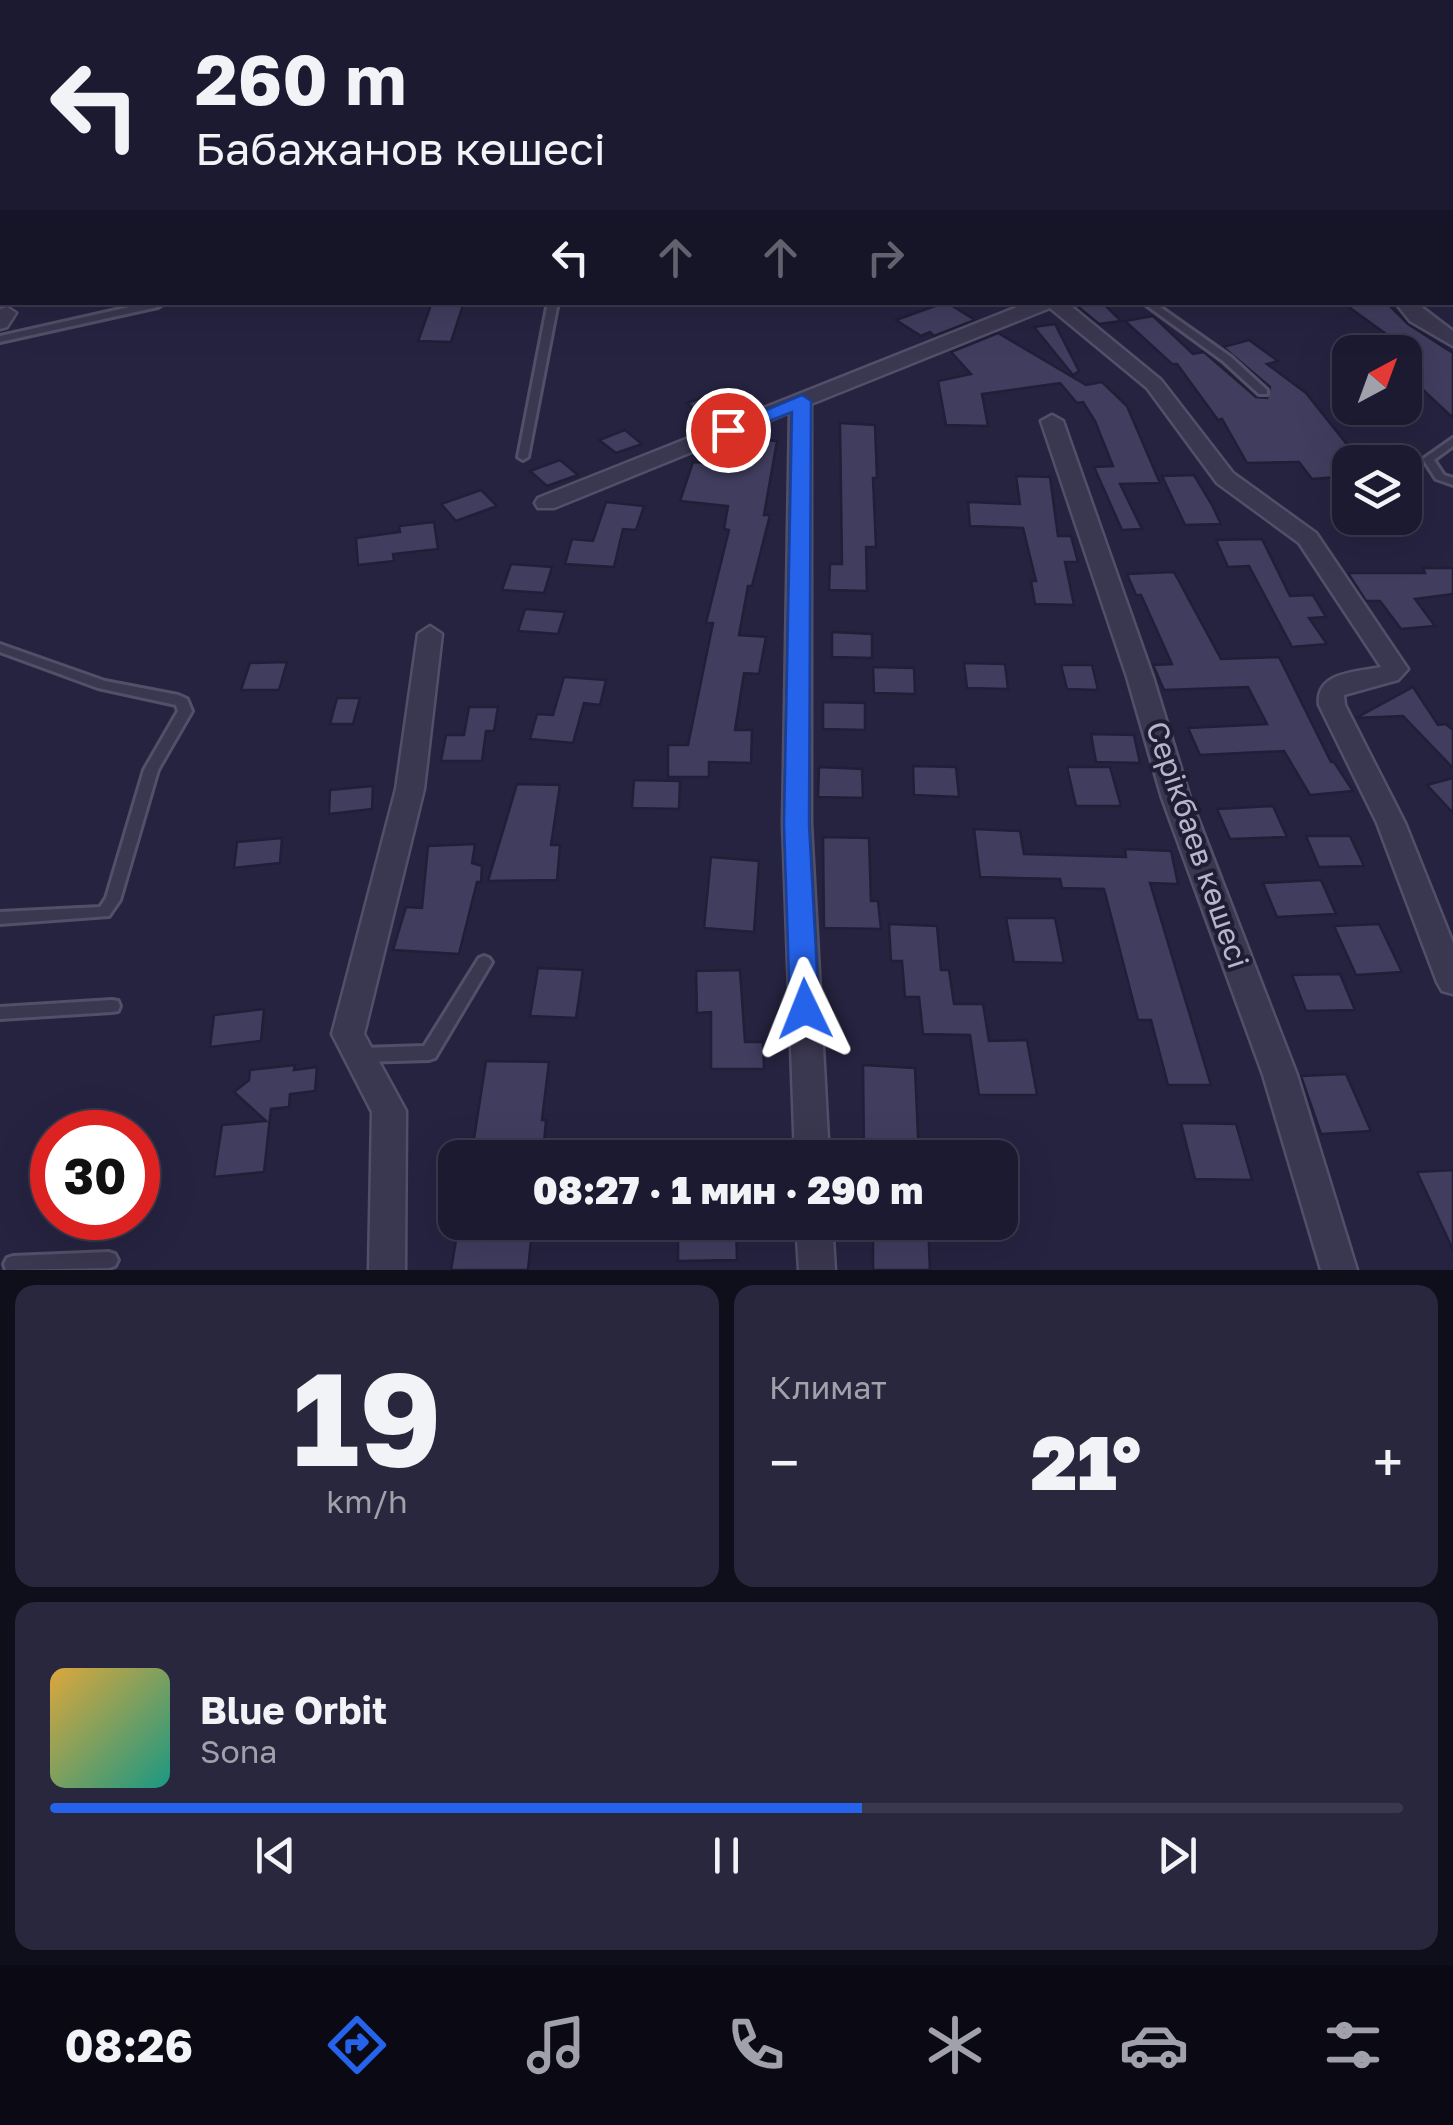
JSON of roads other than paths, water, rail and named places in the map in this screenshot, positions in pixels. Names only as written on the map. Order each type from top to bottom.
[{"type":"street","points":[[546,503],[1043,305]]},
{"type":"street","points":[[1055,305],[1154,384],[1226,478],[1308,538],[1394,669],[1390,674],[1344,683],[1330,690],[1332,705],[1391,823],[1453,982]]},
{"type":"street","points":[[1407,305],[1417,317],[1453,340]]},
{"type":"street","points":[[802,401],[796,824],[811,1140]]},
{"type":"street","name":"Серікбаев көшесі","points":[[1052,420],[1140,677],[1176,798],[1280,1075],[1339,1270]]},
{"type":"street","points":[[386,1270],[389,1111],[348,1034],[410,788],[430,634]]},
{"type":"street","points":[[815,1240],[816,1270]]},
{"type":"lane","points":[[0,338],[153,305]]},
{"type":"lane","points":[[523,457],[552,305]]},
{"type":"lane","points":[[1150,305],[1227,359],[1263,392]]},
{"type":"lane","points":[[1453,441],[1428,458],[1440,478],[1453,482]]},
{"type":"lane","points":[[0,648],[103,685],[172,698],[182,702],[185,711],[151,770],[112,900],[104,912],[0,918]]},
{"type":"lane","points":[[360,1055],[429,1053],[484,962]]},
{"type":"lane","points":[[0,1013],[112,1006]]},
{"type":"lane","points":[[8,1266],[109,1260]]}]
